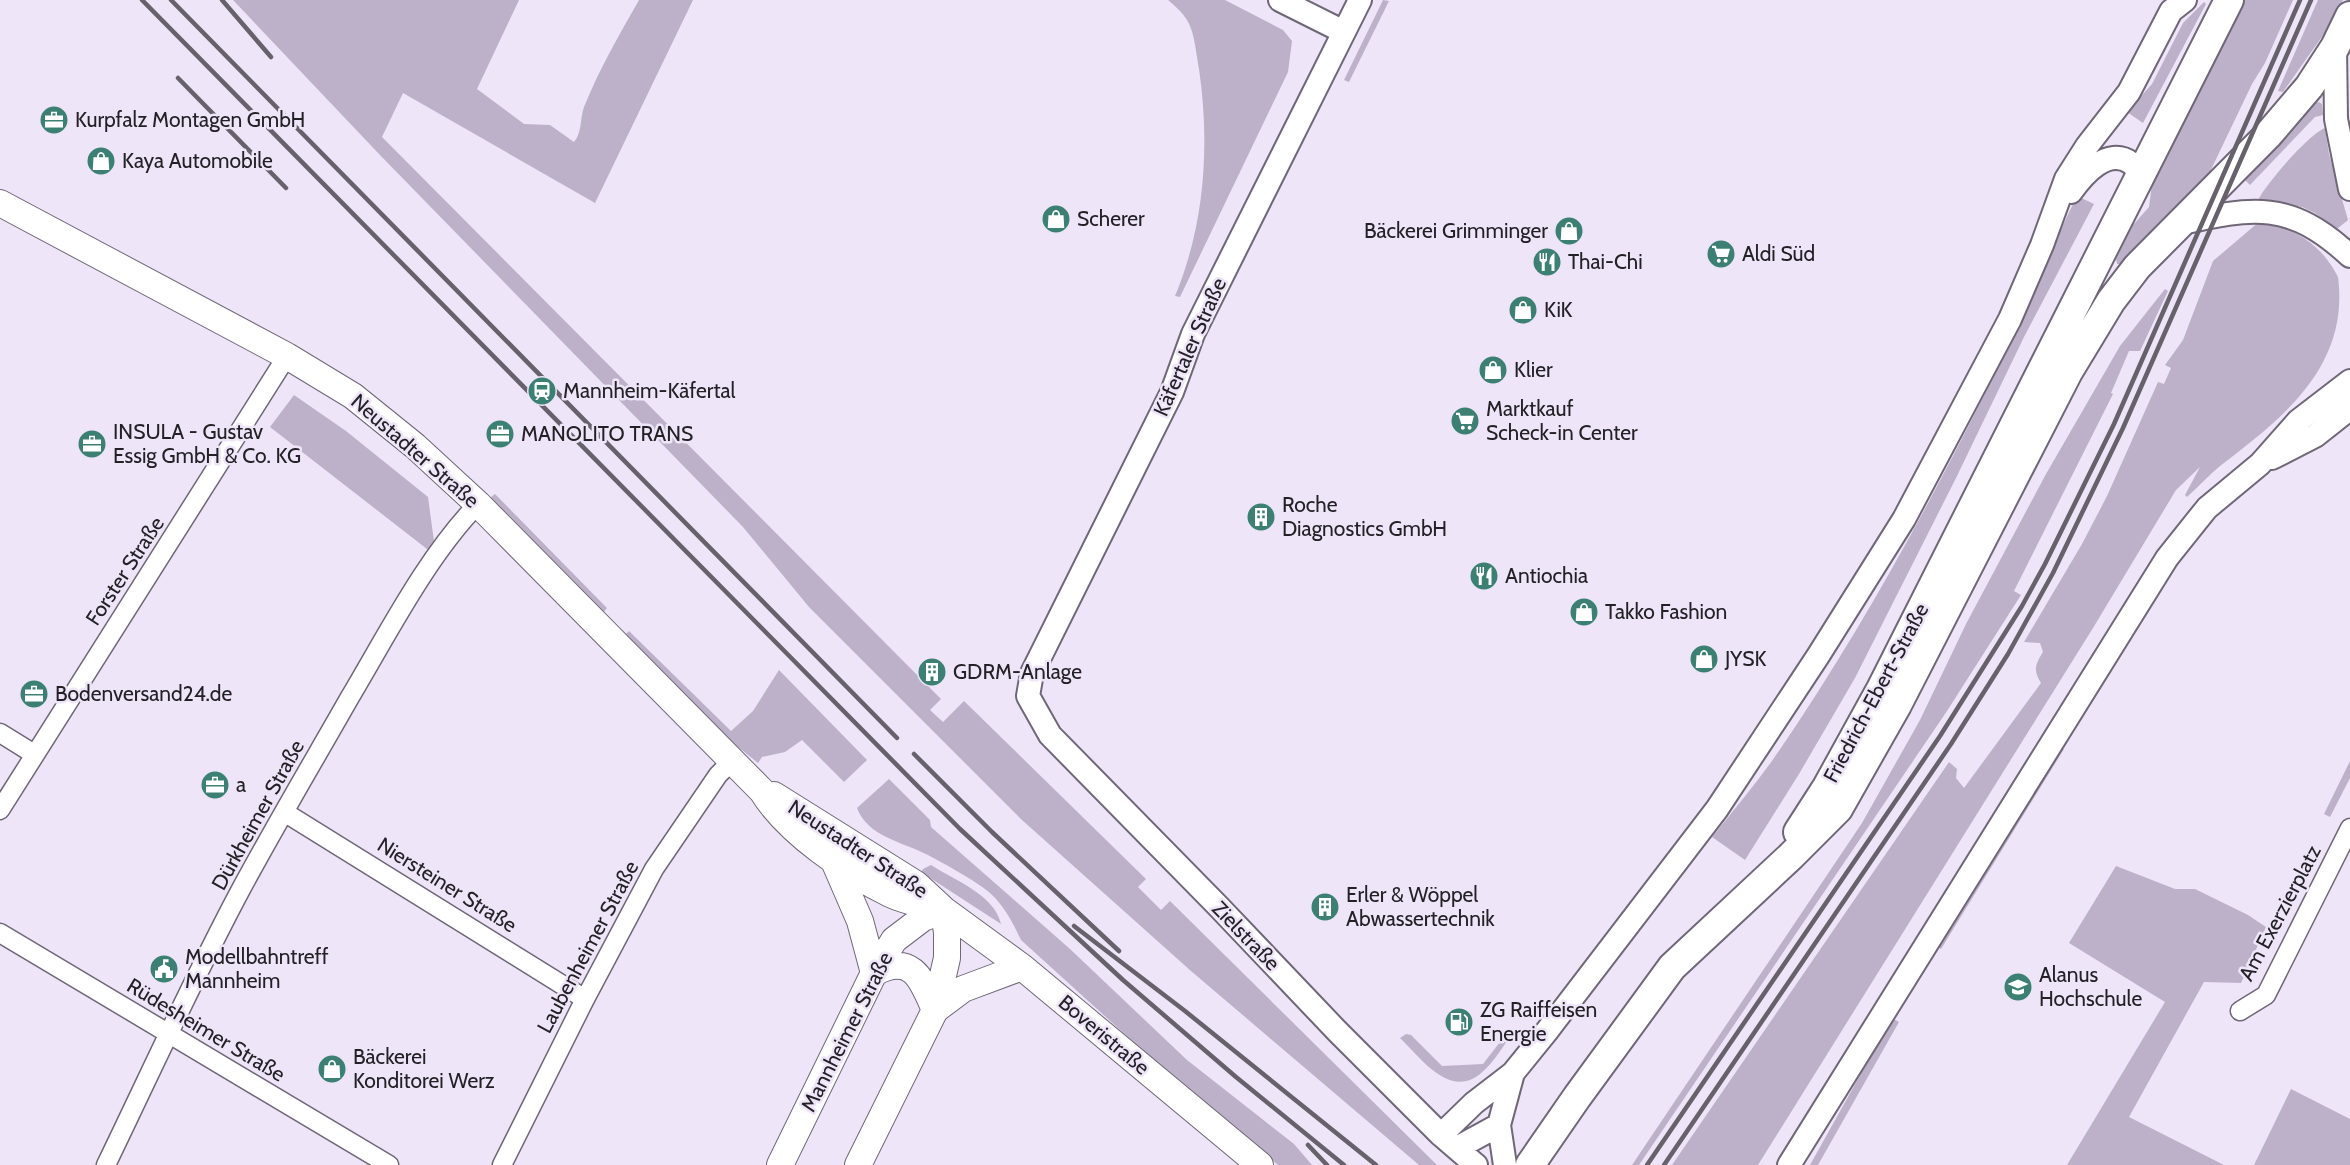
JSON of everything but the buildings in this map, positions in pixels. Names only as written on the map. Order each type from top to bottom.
[{"type":"main road","name":"Friedrich-Ebert-Straße","points":[[1528,1157],[1643,978],[1679,944],[1748,886],[1791,844],[1827,787],[1881,689],[2229,0]]},
{"type":"main road","name":"Friedrich-Ebert-Straße","points":[[1528,1157],[1672,966],[1791,856],[1838,809],[1897,705],[2085,341],[2137,267],[2268,135],[2309,87],[2335,46],[2350,16]]},
{"type":"main road","name":"Neustadter Straße","points":[[0,203],[287,356],[353,396],[415,446],[478,504],[762,791],[783,818],[834,861],[891,895],[944,910]]},
{"type":"main road","name":"Neustadter Straße","points":[[762,791],[784,801],[845,841],[905,875],[944,910]]},
{"type":"main road","points":[[834,861],[860,921],[874,973],[898,966],[913,970],[922,980],[935,1010]]},
{"type":"main road","points":[[858,1165],[935,1010],[947,958],[944,910]]},
{"type":"main road","name":"Boveristraße","points":[[944,910],[1022,967],[1260,1165]]},
{"type":"main road","name":"Mannheimer Straße","points":[[780,1165],[874,973],[894,940],[923,918],[944,910]]},
{"type":"main road","points":[[935,1010],[963,989],[1022,967]]},
{"type":"street","points":[[1280,0],[1342,32]]},
{"type":"street","name":"Käfertaler Straße","points":[[1028,696],[1032,673],[1172,392],[1193,334],[1358,0]]},
{"type":"street","points":[[1449,1142],[1474,1103],[1513,1073],[1717,809],[1765,736],[1904,519],[2010,320],[2053,218],[2066,178],[2087,146],[2129,92],[2178,4]]},
{"type":"street","name":"Friedrich-Ebert-Straße","points":[[2335,46],[2337,119],[2350,189]]},
{"type":"street","points":[[2053,218],[2079,180],[2091,168],[2108,159],[2120,158],[2133,164],[2139,174],[2139,179]]},
{"type":"street","points":[[2178,224],[2249,211],[2275,212],[2307,224],[2337,244],[2350,256]]},
{"type":"street","name":"Forster Straße","points":[[0,810],[287,356]]},
{"type":"street","points":[[1789,1165],[2167,558],[2206,507],[2260,464],[2298,421],[2350,381]]},
{"type":"street","points":[[2260,464],[2315,436],[2348,410],[2350,403]]},
{"type":"street","name":"Dürkheimer Straße","points":[[106,1165],[239,892],[284,812],[391,628],[436,556],[463,519],[478,504]]},
{"type":"street","name":"Zielstraße","points":[[1028,696],[1050,735],[1337,1031],[1449,1142],[1476,1165]]},
{"type":"street","points":[[0,733],[34,754]]},
{"type":"street","name":"Laubenheimer Straße","points":[[502,1165],[585,999],[654,869],[718,775],[731,762]]},
{"type":"street","name":"Niersteiner Straße","points":[[284,812],[585,999]]},
{"type":"street","name":"Am Exerzierplatz","points":[[2240,1011],[2266,995],[2350,828]]},
{"type":"street","name":"Rüdesheimer Straße","points":[[0,933],[386,1164]]},
{"type":"street","points":[[1505,1165],[1499,1125],[1513,1073]]},
{"type":"street","points":[[1449,1142],[1499,1125]]},
{"type":"shaded area","points":[[233,0],[519,0],[477,89],[524,124],[550,125],[574,142],[590,93],[639,0],[693,0],[595,203],[403,93],[382,137],[941,699],[930,710],[943,722],[964,701],[1146,879],[1138,887],[1161,910],[1170,901],[1437,1165],[1419,1165],[1191,971],[1022,820],[809,607],[743,527],[379,154]]},
{"type":"shaded area","points":[[1168,0],[1225,0],[1283,30],[1292,41],[1288,72],[1180,297],[1175,296],[1185,269],[1199,213],[1204,126],[1199,69],[1192,31],[1185,17]]},
{"type":"shaded area","points":[[1383,0],[1389,1],[1349,82],[1344,80]]},
{"type":"shaded area","points":[[2244,0],[2293,0],[2265,63],[2252,84],[2207,178],[2123,264],[2117,264],[2116,259],[2133,225],[2149,207],[2152,184]]},
{"type":"shaded area","points":[[2318,0],[2343,0],[2333,21],[2283,92],[2278,91]]},
{"type":"shaded area","points":[[2204,2],[2206,4],[2143,123],[2127,112],[2152,84],[2183,23]]},
{"type":"shaded area","points":[[2315,103],[2322,104],[2323,115],[2315,117],[2250,185],[2245,180]]},
{"type":"shaded area","points":[[2325,128],[2329,154],[2348,220],[2337,229],[2315,213],[2302,207],[2258,200],[2288,160]]},
{"type":"shaded area","points":[[2077,196],[2094,204],[2024,337],[1855,678],[1745,860],[1712,837],[1767,768],[1808,708],[1902,552],[2014,336]]},
{"type":"shaded area","points":[[2260,221],[2284,228],[2306,239],[2324,256],[2338,277],[2339,309],[2333,339],[2321,365],[2306,389],[2265,430],[2187,497],[2185,495],[2200,467],[2176,490],[2093,628],[1758,1165],[1672,1165],[1949,762],[1957,769],[1956,778],[1964,788],[2041,683],[2036,671],[2043,652],[2040,643],[2024,642],[2082,544],[2107,496],[2158,382],[2164,384],[2171,368],[2165,365],[2183,340],[2213,261]]},
{"type":"shaded area","points":[[2165,289],[2168,291],[2140,351],[2129,351],[2111,393],[2113,394],[2014,591],[2021,595],[1947,711],[1639,1165],[1632,1165],[1862,823],[1920,720],[1966,624],[2046,474],[2120,346]]},
{"type":"shaded area","points":[[294,395],[346,431],[428,497],[436,556],[270,427]]},
{"type":"shaded area","points":[[495,494],[607,608],[603,613],[490,498]]},
{"type":"shaded area","points":[[629,631],[731,731],[753,711],[779,670],[867,760],[844,782],[802,740],[785,752],[762,757],[758,763],[722,734],[625,635]]},
{"type":"shaded area","points":[[2056,744],[2064,749],[1941,949],[1933,944]]},
{"type":"shaded area","points":[[2350,761],[2350,778],[2330,817],[2324,814]]},
{"type":"shaded area","points":[[889,779],[930,820],[931,827],[1070,949],[1187,1060],[1294,1144],[1312,1165],[1278,1165],[1173,1078],[1021,940],[1005,910],[986,889],[943,863],[887,838],[869,826],[857,808]]},
{"type":"shaded area","points":[[931,865],[982,897],[991,905],[1001,924],[921,872]]},
{"type":"shaded area","points":[[2116,866],[2175,889],[2195,889],[2248,915],[2266,927],[2241,983],[2204,982],[2129,1117],[2224,1165],[2067,1165],[2165,1002],[2069,943]]},
{"type":"shaded area","points":[[1892,1018],[1899,1022],[1818,1165],[1810,1165]]},
{"type":"shaded area","points":[[1510,1029],[1515,1030],[1485,1070],[1468,1080],[1457,1082],[1446,1079],[1436,1072],[1400,1038],[1406,1034],[1411,1035],[1442,1066],[1483,1064]]},
{"type":"shaded area","points":[[2291,1089],[2350,1119],[2350,1165],[2254,1165]]},
{"type":"railway","points":[[142,0],[960,829],[1123,980],[1236,1077],[1344,1165]]},
{"type":"railway","points":[[171,0],[897,738]]},
{"type":"railway","points":[[222,0],[271,57]]},
{"type":"railway","points":[[1647,1165],[1940,736],[2022,606],[2114,424],[2300,0]]},
{"type":"railway","points":[[1664,1165],[1951,744],[2008,654],[2053,573],[2123,428],[2311,0]]},
{"type":"railway","points":[[178,78],[286,188]]},
{"type":"railway","points":[[914,754],[992,832],[1119,951]]},
{"type":"railway","points":[[1074,926],[1185,1011],[1376,1165]]},
{"type":"railway","points":[[1308,1145],[1327,1165]]},
{"type":"place","name":"Kurpfalz Montagen GmbH","points":[[54,120]]},
{"type":"place","name":"Kaya Automobile","points":[[101,161]]},
{"type":"place","name":"Scherer","points":[[1056,219]]},
{"type":"place","name":"Bäckerei Grimminger","points":[[1569,231]]},
{"type":"place","name":"Aldi Süd","points":[[1721,254]]},
{"type":"place","name":"Thai-Chi","points":[[1547,262]]},
{"type":"place","name":"KiK","points":[[1523,310]]},
{"type":"place","name":"Klier","points":[[1493,370]]},
{"type":"place","name":"Mannheim-Käfertal","points":[[542,391]]},
{"type":"place","name":"Marktkauf Scheck-in Center","points":[[1465,421]]},
{"type":"place","name":"MANOLITO TRANS","points":[[500,434]]},
{"type":"place","name":"INSULA - Gustav Essig GmbH & Co. KG","points":[[92,444]]},
{"type":"place","name":"Roche Diagnostics GmbH","points":[[1261,517]]},
{"type":"place","name":"Antiochia","points":[[1484,576]]},
{"type":"place","name":"Takko Fashion","points":[[1584,612]]},
{"type":"place","name":"JYSK","points":[[1704,659]]},
{"type":"place","name":"GDRM-Anlage","points":[[932,672]]},
{"type":"place","name":"Bodenversand24.de","points":[[34,694]]},
{"type":"place","name":"a","points":[[215,785]]},
{"type":"place","name":"Erler & Wöppel Abwassertechnik","points":[[1325,907]]},
{"type":"place","name":"Modellbahntreff Mannheim","points":[[164,969]]},
{"type":"place","name":"Alanus Hochschule","points":[[2018,987]]},
{"type":"place","name":"ZG Raiffeisen Energie","points":[[1459,1022]]},
{"type":"place","name":"Bäckerei Konditorei Werz","points":[[332,1069]]}]
